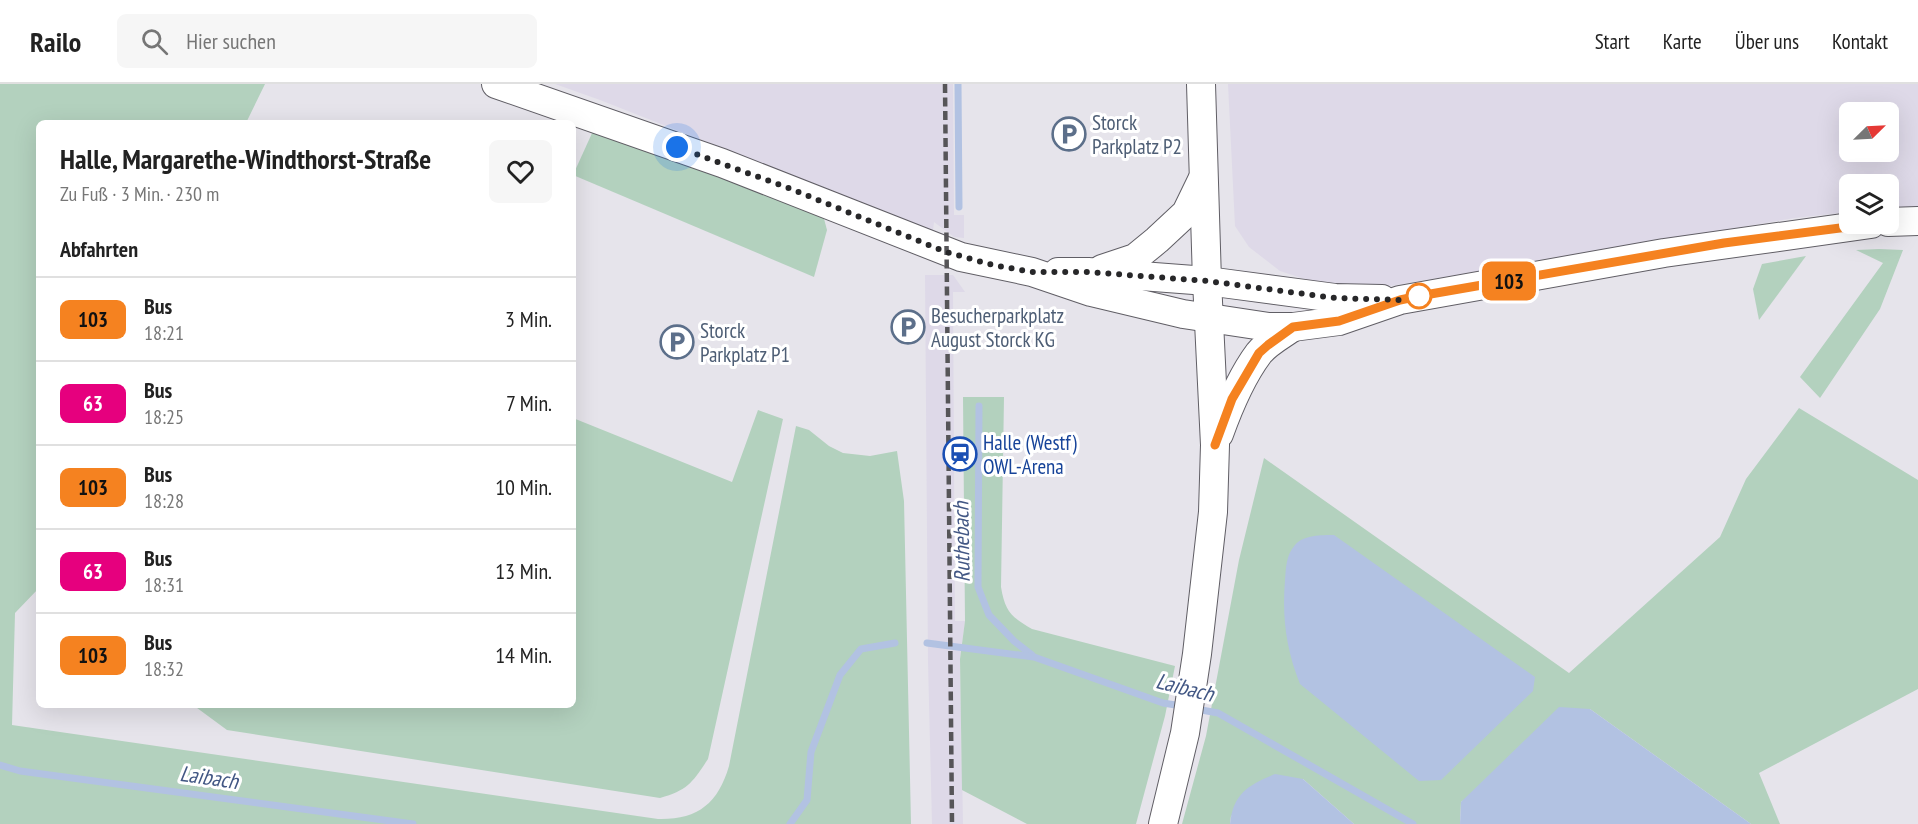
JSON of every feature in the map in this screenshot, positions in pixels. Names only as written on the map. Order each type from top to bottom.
[{"type":"street","points":[[496,84],[722,163],[961,258],[1032,272],[1091,292],[1183,314],[1269,327],[1293,327],[1339,321],[1400,300],[1713,245],[1839,228]]},
{"type":"street","points":[[1163,824],[1185,733],[1193,686],[1213,512],[1215,445],[1208,319],[1201,84]]},
{"type":"street","points":[[1088,272],[1135,258],[1186,213],[1204,177]]},
{"type":"street","points":[[1899,222],[1918,221]]},
{"type":"street","points":[[1032,272],[1088,272],[1207,281],[1335,298],[1400,300]]},
{"type":"street","points":[[1215,445],[1232,399],[1259,353],[1293,327]]},
{"type":"shaded area","points":[[555,84],[953,84],[954,215],[964,215],[964,238],[954,237],[934,222],[933,231]]},
{"type":"shaded area","points":[[1228,84],[1918,84],[1918,207],[1899,208],[1899,174],[1839,174],[1839,213],[1795,218],[1378,288],[1329,287],[1280,271],[1249,247],[1235,226]]},
{"type":"shaded area","points":[[925,275],[953,275],[965,292],[953,292],[955,621],[965,621],[960,659],[963,824],[932,824],[928,662]]},
{"type":"green space","points":[[0,84],[265,84],[247,120],[36,120],[36,591],[15,613],[12,725],[658,819],[672,819],[695,813],[712,800],[729,766],[796,426],[809,430],[829,446],[843,453],[870,456],[897,451],[904,501],[911,824],[0,824]]},
{"type":"green space","points":[[593,131],[823,215],[827,230],[814,277],[576,176],[576,168]]},
{"type":"green space","points":[[1856,250],[1903,250],[1880,309],[1820,398],[1800,377],[1883,263]]},
{"type":"green space","points":[[1806,256],[1759,320],[1753,289],[1762,264]]},
{"type":"green space","points":[[963,397],[1004,397],[1001,587],[1010,612],[1032,629],[1175,666],[1165,716],[1136,824],[1027,824],[962,790],[960,659],[965,621]]},
{"type":"green space","points":[[1799,408],[1918,480],[1918,689],[1759,773],[1780,824],[1751,824],[1590,709],[1461,802],[1460,824],[1354,824],[1303,779],[1231,816],[1230,824],[1182,824],[1206,736],[1239,560],[1264,458],[1569,673],[1720,537],[1746,479]]},
{"type":"green space","points":[[758,410],[783,419],[708,759],[693,780],[677,792],[660,798],[227,730],[197,708],[576,708],[576,419],[732,482]]},
{"type":"water","points":[[1334,535],[1535,677],[1533,691],[1441,780],[1419,781],[1300,684],[1288,646],[1285,620],[1284,594],[1287,562],[1292,549],[1303,539]]},
{"type":"water","points":[[1559,707],[1590,709],[1751,824],[1460,824],[1461,802]]},
{"type":"water","points":[[1275,774],[1303,779],[1354,824],[1230,824],[1239,797],[1250,786]]},
{"type":"waterway","name":"Ruthebach","points":[[958,84],[959,207]]},
{"type":"waterway","name":"Ruthebach","points":[[979,406],[978,587],[989,615],[1014,641],[1032,655]]},
{"type":"waterway","name":"Laibach","points":[[790,824],[807,800],[811,752],[840,675],[861,649],[895,643]]},
{"type":"waterway","name":"Laibach","points":[[927,643],[1034,657],[1163,703],[1182,706]]},
{"type":"waterway","name":"Laibach","points":[[1196,709],[1218,713],[1413,824]]},
{"type":"waterway","name":"Laibach","points":[[0,765],[20,771],[413,824]]},
{"type":"railway","points":[[945,84],[952,824]]},
{"type":"bus line","name":"103","points":[[1215,445],[1232,399],[1259,353],[1293,327],[1339,321],[1400,300],[1419,296],[1724,243],[1839,226]]},
{"type":"place","name":"Storck Parkplatz P2","points":[[1069,134]]},
{"type":"place","name":"Besucherparkplatz August Storck KG","points":[[908,327]]},
{"type":"place","name":"Storck Parkplatz P1","points":[[677,342]]},
{"type":"place","name":"Halle (Westf) OWL-Arena","points":[[960,454]]},
{"type":"route","points":[[677,147],[791,189],[961,258],[993,265],[1032,272],[1088,272],[1207,281],[1335,298],[1400,300],[1419,296]]}]
